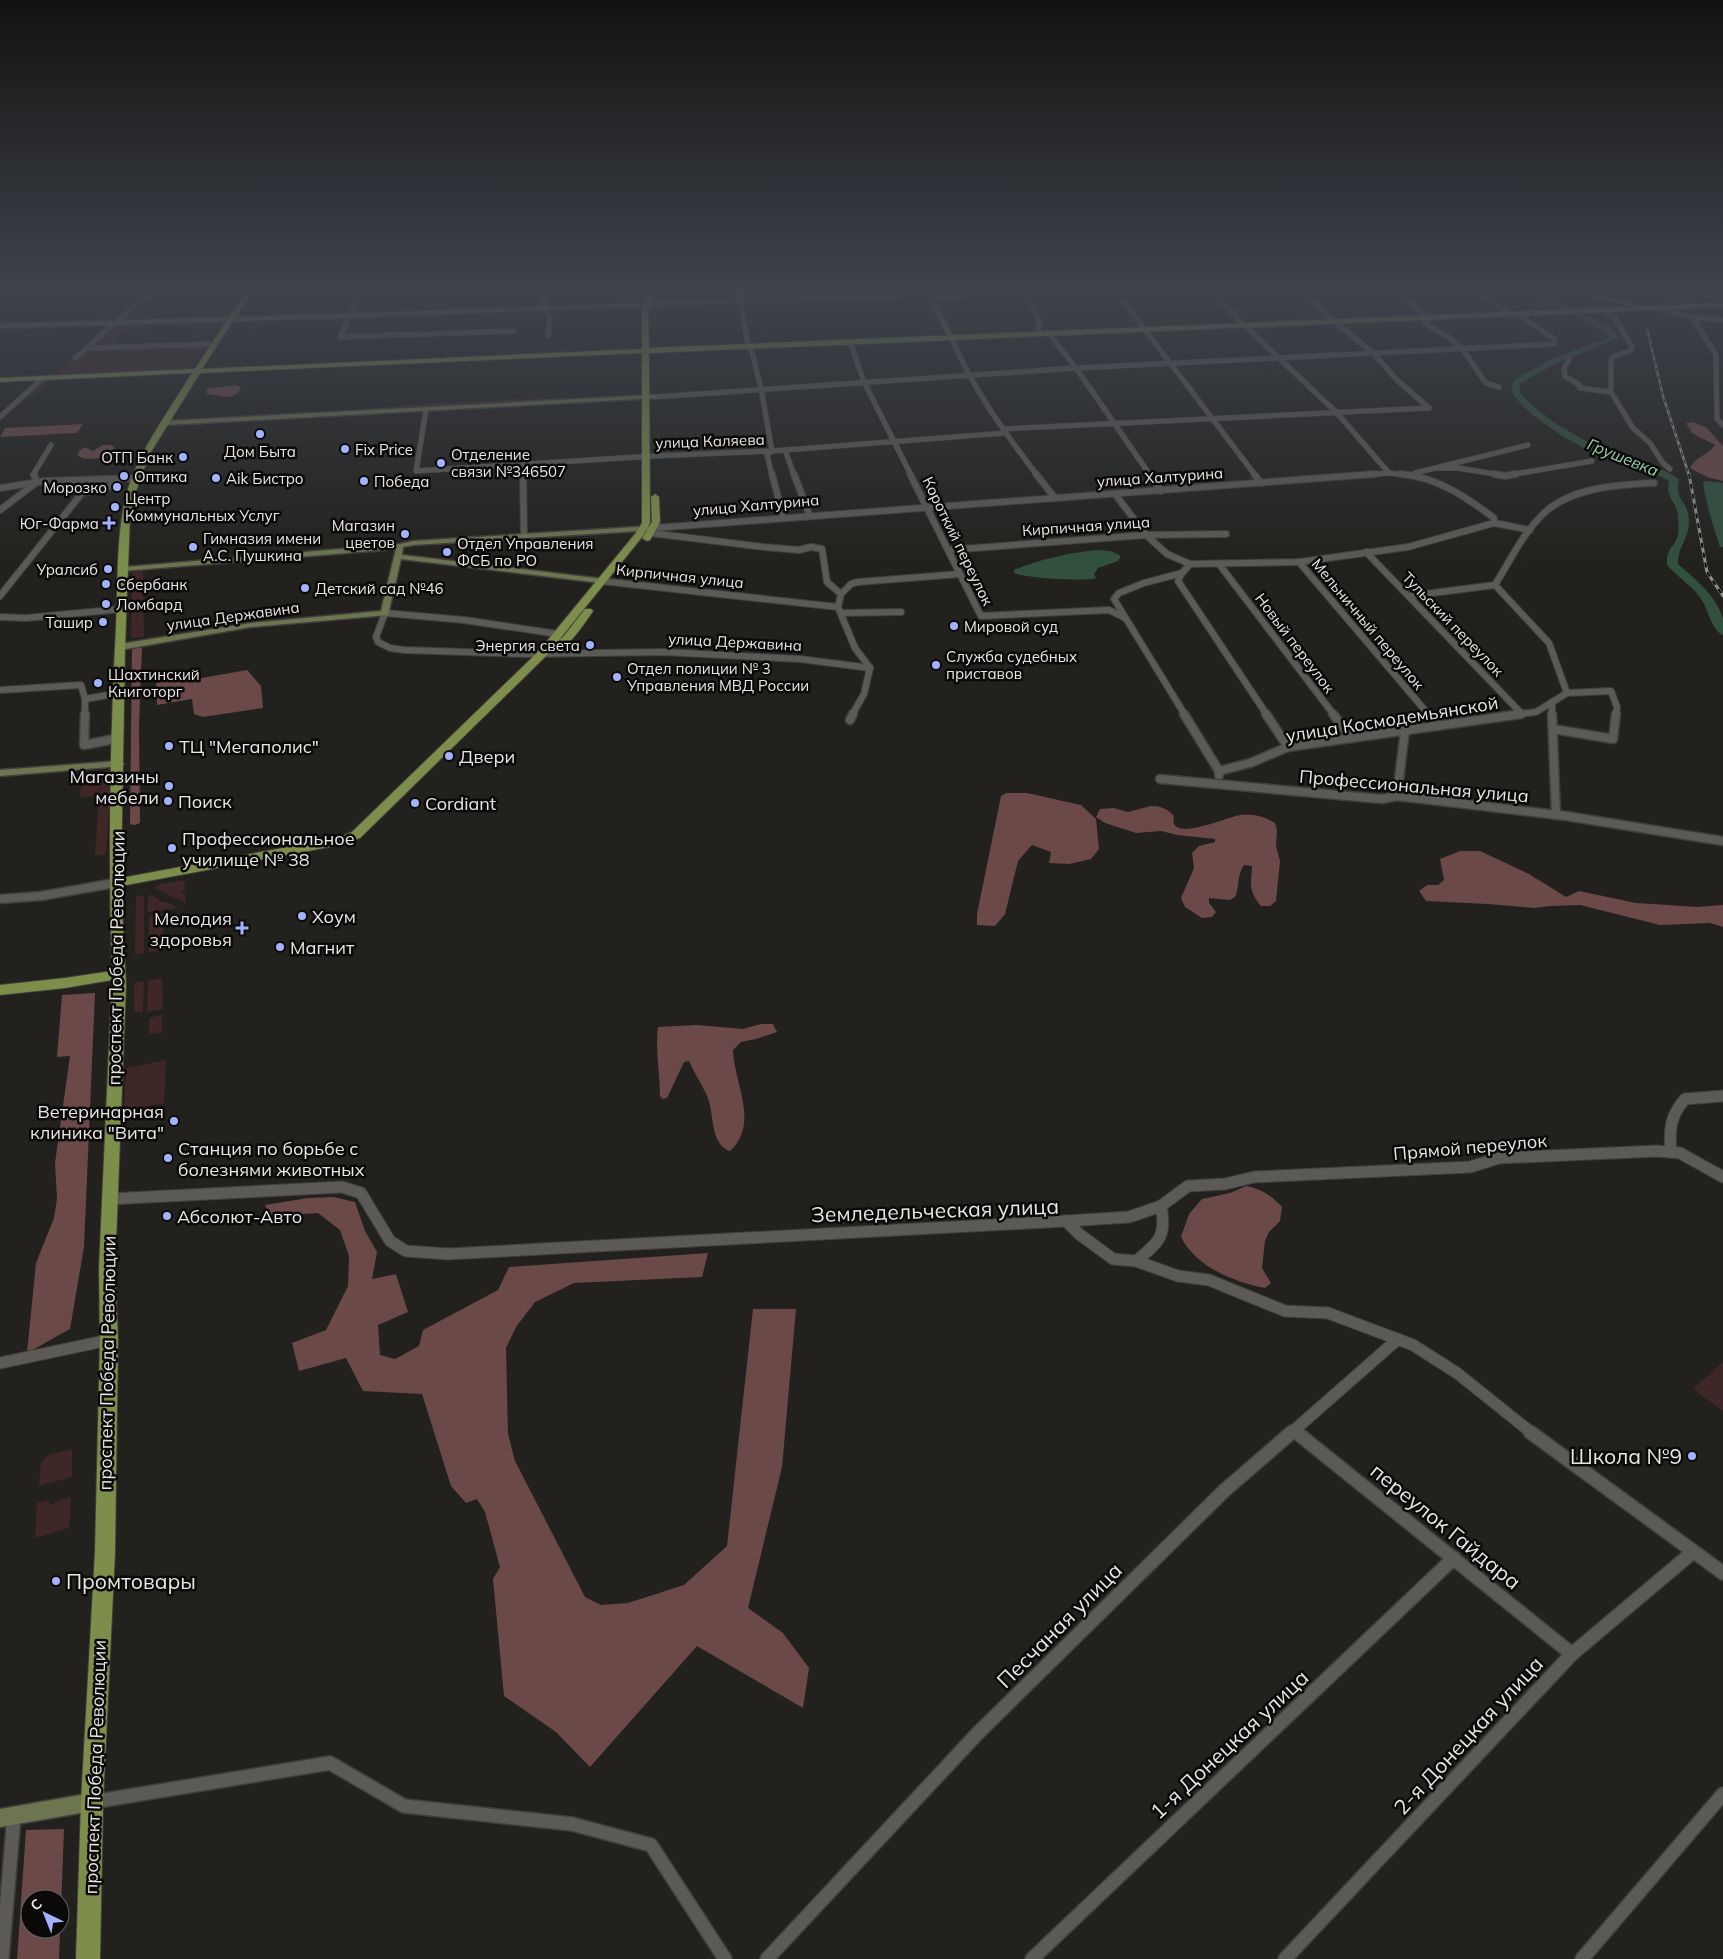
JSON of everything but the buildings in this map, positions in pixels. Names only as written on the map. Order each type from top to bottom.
[{"type":"main road","name":"проспект Победа Революции","points":[[88,1959],[92,1802],[105,1552],[109,1340],[107,1269],[119,974],[116,883],[120,647],[126,516],[145,455],[191,381]]},
{"type":"main road","points":[[116,883],[340,841],[356,835],[542,654],[656,522],[649,456],[649,381]]},
{"type":"main road","points":[[166,423],[650,398]]},
{"type":"main road","name":"улица Халтурина","points":[[125,569],[400,546],[413,543],[649,530]]},
{"type":"main road","points":[[385,613],[400,546]]},
{"type":"main road","name":"Кирпичная улица","points":[[399,557],[606,582]]},
{"type":"main road","points":[[542,654],[567,639],[606,582]]},
{"type":"main road","name":"улица Державина","points":[[120,647],[251,625],[385,613]]},
{"type":"main road","points":[[0,773],[119,764]]},
{"type":"main road","points":[[0,990],[65,984],[119,974]]},
{"type":"main road","points":[[7,1817],[92,1802]]},
{"type":"street","points":[[0,418],[38,381]]},
{"type":"street","points":[[759,381],[772,451],[767,455],[783,516]]},
{"type":"street","points":[[650,398],[761,388],[873,381]]},
{"type":"street","points":[[973,381],[1004,431],[1055,498]]},
{"type":"street","points":[[1085,381],[1161,491]]},
{"type":"street","points":[[1184,381],[1261,483]]},
{"type":"street","points":[[1304,381],[1336,412],[1389,472],[1421,476],[1467,496],[1494,518],[1494,523]]},
{"type":"street","name":"улица Каляева","points":[[416,471],[649,456],[772,451],[1114,423],[1429,408],[1398,381]]},
{"type":"street","points":[[1573,381],[1580,388],[1611,392]]},
{"type":"street","points":[[1611,381],[1611,392],[1633,428],[1650,443],[1663,463],[1670,468]]},
{"type":"street","name":"Короткий переулок","points":[[864,382],[981,616],[1109,610],[1126,618]]},
{"type":"street","points":[[1483,392],[1486,383],[1499,387]]},
{"type":"street","points":[[1720,391],[1717,419],[1723,425]]},
{"type":"street","points":[[416,471],[426,410]]},
{"type":"street","points":[[37,482],[33,475],[52,445]]},
{"type":"street","points":[[1413,474],[1528,445]]},
{"type":"street","points":[[785,450],[809,514]]},
{"type":"street","points":[[1438,468],[1458,468],[1505,476],[1592,461]]},
{"type":"street","points":[[523,465],[524,536]]},
{"type":"street","name":"улица Халтурина","points":[[649,530],[783,516],[1161,491],[1389,472]]},
{"type":"street","points":[[0,488],[37,482],[137,478]]},
{"type":"street","points":[[0,596],[82,493],[106,489],[118,479]]},
{"type":"street","points":[[0,510],[37,482]]},
{"type":"street","points":[[1495,585],[1530,530],[1550,508],[1578,494],[1654,482]]},
{"type":"street","points":[[1115,494],[1146,535],[1167,554],[1190,564],[1299,562],[1416,545],[1450,537],[1494,523],[1530,530]]},
{"type":"street","name":"улица Халтурина","points":[[649,530],[764,547],[799,550],[811,547],[822,548],[827,582],[841,594]]},
{"type":"street","name":"Кирпичная улица","points":[[948,550],[1146,535],[1226,534]]},
{"type":"street","name":"Тульский переулок","points":[[1366,552],[1522,714]]},
{"type":"street","name":"Мельничный переулок","points":[[1299,562],[1438,726]]},
{"type":"street","points":[[1190,564],[1178,581],[1288,747]]},
{"type":"street","name":"Новый переулок","points":[[1219,564],[1351,738]]},
{"type":"street","points":[[1182,573],[1144,583],[1119,593],[1114,599],[1219,771],[1220,784]]},
{"type":"street","points":[[850,720],[864,694],[870,668],[855,648],[840,610],[841,594],[851,584],[858,582],[960,574]]},
{"type":"street","name":"Кирпичная улица","points":[[606,582],[840,610]]},
{"type":"street","points":[[1409,596],[1495,585]]},
{"type":"street","points":[[1495,585],[1549,643],[1567,693]]},
{"type":"street","points":[[0,617],[35,618],[122,609]]},
{"type":"street","points":[[840,610],[901,612]]},
{"type":"street","points":[[385,613],[376,637],[378,642],[390,648],[542,654]]},
{"type":"street","name":"улица Державина","points":[[385,613],[464,620],[558,634]]},
{"type":"street","name":"улица Державина","points":[[542,654],[665,652],[800,659],[870,668]]},
{"type":"street","points":[[0,690],[81,685],[85,699],[84,745],[119,738]]},
{"type":"street","name":"улица Космодемьянской","points":[[1219,771],[1250,763],[1288,747],[1536,712],[1567,693],[1612,691],[1617,706],[1613,739],[1553,729]]},
{"type":"street","points":[[85,699],[120,693]]},
{"type":"street","points":[[1552,702],[1556,815]]},
{"type":"street","points":[[1397,796],[1405,730]]},
{"type":"street","name":"Профессиональная улица","points":[[1160,780],[1382,798],[1397,796],[1556,815],[1723,841]]},
{"type":"street","points":[[0,899],[41,896],[116,883]]},
{"type":"street","points":[[1671,1152],[1669,1126],[1674,1110],[1685,1099],[1723,1096]]},
{"type":"street","name":"Прямой переулок","points":[[1066,1221],[1129,1217],[1161,1206],[1188,1186],[1225,1184],[1254,1177],[1470,1167],[1499,1158],[1680,1152],[1723,1177]]},
{"type":"street","name":"Земледельческая улица","points":[[109,1199],[342,1187],[361,1193],[390,1241],[406,1251],[448,1254],[1066,1221],[1079,1234],[1113,1259],[1136,1261],[1178,1276],[1209,1280],[1285,1311],[1328,1313],[1413,1345],[1457,1373],[1538,1438],[1723,1573]]},
{"type":"street","points":[[1136,1261],[1160,1240],[1166,1226],[1161,1206]]},
{"type":"street","name":"Песчаная улица","points":[[767,1959],[977,1734],[1225,1490],[1398,1339]]},
{"type":"street","points":[[0,1363],[109,1340]]},
{"type":"street","name":"переулок Гайдара","points":[[1294,1430],[1572,1654]]},
{"type":"street","name":"2-я Донецкая улица","points":[[1286,1959],[1572,1654],[1693,1552]]},
{"type":"street","name":"1-я Донецкая улица","points":[[1032,1959],[1454,1558]]},
{"type":"street","points":[[92,1802],[330,1763],[404,1806],[572,1824],[651,1845],[725,1959]]},
{"type":"street","points":[[1582,1959],[1723,1794]]},
{"type":"street","points":[[2,1959],[7,1817]]},
{"type":"shaded area","points":[[42,381],[49,381],[33,396],[27,396]]},
{"type":"shaded area","points":[[236,385],[241,387],[237,394],[229,397],[207,394],[206,389]]},
{"type":"shaded area","points":[[545,398],[545,401],[398,408],[398,405]]},
{"type":"shaded area","points":[[1692,422],[1706,427],[1723,446],[1723,481],[1707,477],[1690,468],[1695,461],[1715,445],[1692,433],[1686,423]]},
{"type":"shaded area","points":[[83,424],[77,433],[0,437],[5,428]]},
{"type":"shaded area","points":[[103,445],[111,445],[115,448],[103,457],[87,459],[78,456],[79,451],[85,447],[93,451]]},
{"type":"shaded area","points":[[1705,481],[1723,483],[1723,547],[1720,547],[1710,516],[1703,484]]},
{"type":"shaded area","points":[[1096,550],[1111,551],[1121,556],[1118,561],[1098,568],[1094,574],[1096,578],[1080,580],[1055,579],[1014,573],[1014,570],[1044,560]]},
{"type":"shaded area","points":[[143,571],[144,637],[131,638],[132,572]]},
{"type":"shaded area","points":[[136,647],[142,648],[139,726],[140,823],[134,825],[130,824],[132,649]]},
{"type":"shaded area","points":[[247,670],[261,686],[263,708],[203,717],[194,714],[192,699],[157,705],[156,683],[174,680],[179,682]]},
{"type":"shaded area","points":[[111,770],[106,854],[95,856],[99,795],[80,798],[82,775]]},
{"type":"shaded area","points":[[1006,793],[1027,793],[1081,805],[1096,819],[1099,849],[1091,859],[1069,864],[1049,863],[1051,852],[1032,845],[1018,861],[1005,914],[995,926],[977,925],[977,914],[1001,796]]},
{"type":"shaded area","points":[[1151,806],[1161,807],[1169,811],[1174,816],[1174,824],[1180,828],[1200,827],[1241,815],[1258,816],[1275,823],[1277,830],[1276,846],[1280,861],[1276,901],[1270,906],[1261,906],[1252,891],[1252,866],[1244,865],[1240,872],[1235,897],[1230,900],[1209,898],[1209,903],[1216,912],[1212,917],[1202,918],[1185,907],[1181,898],[1194,868],[1192,853],[1199,846],[1215,842],[1215,839],[1177,835],[1161,831],[1136,833],[1105,823],[1096,817],[1100,809],[1114,808],[1128,812]]},
{"type":"shaded area","points":[[1460,851],[1480,851],[1529,874],[1566,897],[1579,891],[1636,903],[1697,907],[1723,905],[1723,927],[1710,923],[1660,925],[1580,905],[1535,908],[1426,901],[1419,891],[1427,885],[1438,885],[1444,880],[1440,859]]},
{"type":"shaded area","points":[[184,880],[185,889],[181,892],[185,894],[186,903],[154,888],[160,884]]},
{"type":"shaded area","points":[[144,895],[144,953],[135,955],[136,897]]},
{"type":"shaded area","points":[[152,895],[162,902],[178,908],[147,911],[148,897]]},
{"type":"shaded area","points":[[163,913],[163,950],[149,952],[149,917]]},
{"type":"shaded area","points":[[162,978],[163,1009],[147,1012],[148,981]]},
{"type":"shaded area","points":[[144,981],[143,1013],[135,1012],[134,983]]},
{"type":"shaded area","points":[[95,993],[84,1247],[70,1329],[27,1353],[36,1263],[54,1218],[57,1199],[55,1163],[70,1056],[57,1057],[62,995]]},
{"type":"shaded area","points":[[162,1015],[162,1033],[149,1034],[149,1018]]},
{"type":"shaded area","points":[[761,1024],[773,1024],[777,1032],[741,1042],[733,1050],[744,1116],[739,1140],[730,1151],[719,1142],[707,1096],[689,1061],[684,1062],[667,1098],[662,1099],[660,1096],[657,1045],[658,1027],[696,1025],[743,1029]]},
{"type":"shaded area","points":[[166,1060],[164,1103],[124,1111],[126,1068]]},
{"type":"shaded area","points":[[1246,1186],[1265,1193],[1282,1207],[1280,1221],[1269,1232],[1265,1241],[1262,1268],[1271,1283],[1265,1288],[1241,1282],[1217,1272],[1196,1257],[1181,1237],[1189,1214],[1202,1199],[1230,1193]]},
{"type":"shaded area","points":[[334,1197],[355,1202],[365,1231],[377,1252],[372,1279],[396,1274],[408,1312],[378,1325],[380,1355],[395,1359],[419,1346],[423,1330],[498,1290],[509,1267],[708,1253],[702,1277],[574,1283],[535,1302],[516,1327],[506,1348],[508,1434],[515,1461],[585,1597],[601,1605],[628,1603],[684,1585],[727,1546],[753,1309],[796,1309],[782,1467],[748,1608],[783,1633],[809,1668],[803,1708],[697,1646],[590,1767],[556,1732],[504,1696],[493,1579],[500,1567],[485,1512],[477,1499],[466,1503],[451,1486],[422,1394],[363,1391],[346,1358],[299,1371],[292,1343],[326,1330],[348,1286],[349,1256],[340,1230],[318,1213],[271,1216],[265,1205],[308,1198]]},
{"type":"shaded area","points":[[1723,1362],[1723,1411],[1693,1389]]},
{"type":"shaded area","points":[[72,1449],[72,1477],[39,1486],[41,1462],[48,1455]]},
{"type":"shaded area","points":[[71,1496],[69,1528],[35,1538],[37,1503],[49,1500],[49,1505]]},
{"type":"shaded area","points":[[64,1829],[62,1889],[22,1889],[26,1830]]},
{"type":"shaded area","points":[[20,1916],[20,1939],[60,1939],[59,1959],[17,1959]]},
{"type":"waterway","name":"Грушевка","points":[[1518,381],[1515,390],[1523,403],[1569,435],[1609,456],[1654,470],[1674,480],[1672,490],[1676,502],[1683,513],[1683,536],[1672,554],[1673,565],[1697,586],[1708,600],[1723,631]]},
{"type":"railway","points":[[1660,381],[1689,475]]},
{"type":"railway","points":[[1689,474],[1707,572],[1723,596]]},
{"type":"place","name":"Дом Быта","points":[[260,434]]},
{"type":"place","name":"Fix Price","points":[[345,449]]},
{"type":"place","name":"ОТП Банк","points":[[183,457]]},
{"type":"place","name":"Отделение связи №346507","points":[[441,463]]},
{"type":"place","name":"Оптика","points":[[124,476]]},
{"type":"place","name":"Aik Бистро","points":[[216,478]]},
{"type":"place","name":"Победа","points":[[364,481]]},
{"type":"place","name":"Морозко","points":[[117,487]]},
{"type":"place","name":"Центр Коммунальных Услуг","points":[[115,507]]},
{"type":"place","name":"Юг-Фарма","points":[[109,523]]},
{"type":"place","name":"Магазин цветов","points":[[405,534]]},
{"type":"place","name":"Гимназия имени А.С. Пушкина","points":[[193,547]]},
{"type":"place","name":"Отдел Управления ФСБ по РО","points":[[447,552]]},
{"type":"place","name":"Уралсиб","points":[[108,569]]},
{"type":"place","name":"Сбербанк","points":[[106,584]]},
{"type":"place","name":"Детский сад №46","points":[[305,588]]},
{"type":"place","name":"Ломбард","points":[[106,604]]},
{"type":"place","name":"Ташир","points":[[103,622]]},
{"type":"place","name":"Мировой суд","points":[[954,626]]},
{"type":"place","name":"Энергия света","points":[[590,645]]},
{"type":"place","name":"Служба судебных приставов","points":[[936,665]]},
{"type":"place","name":"Отдел полиции № 3 Управления МВД России","points":[[617,677]]},
{"type":"place","name":"Шахтинский Книготорг","points":[[98,683]]},
{"type":"place","name":"ТЦ \"Мегаполис\"","points":[[169,746]]},
{"type":"place","name":"Двери","points":[[449,756]]},
{"type":"place","name":"Магазины мебели","points":[[169,786]]},
{"type":"place","name":"Поиск","points":[[168,801]]},
{"type":"place","name":"Cordiant","points":[[415,803]]},
{"type":"place","name":"Профессиональное училище № 38","points":[[172,848]]},
{"type":"place","name":"Хоум","points":[[302,916]]},
{"type":"place","name":"Мелодия здоровья","points":[[242,928]]},
{"type":"place","name":"Магнит","points":[[280,947]]},
{"type":"place","name":"Ветеринарная клиника \"Вита\"","points":[[174,1121]]},
{"type":"place","name":"Станция по борьбе с болезнями животных","points":[[168,1158]]},
{"type":"place","name":"Абсолют-Авто","points":[[167,1216]]},
{"type":"place","name":"Школа №9","points":[[1692,1456]]},
{"type":"place","name":"Промтовары","points":[[56,1581]]}]
